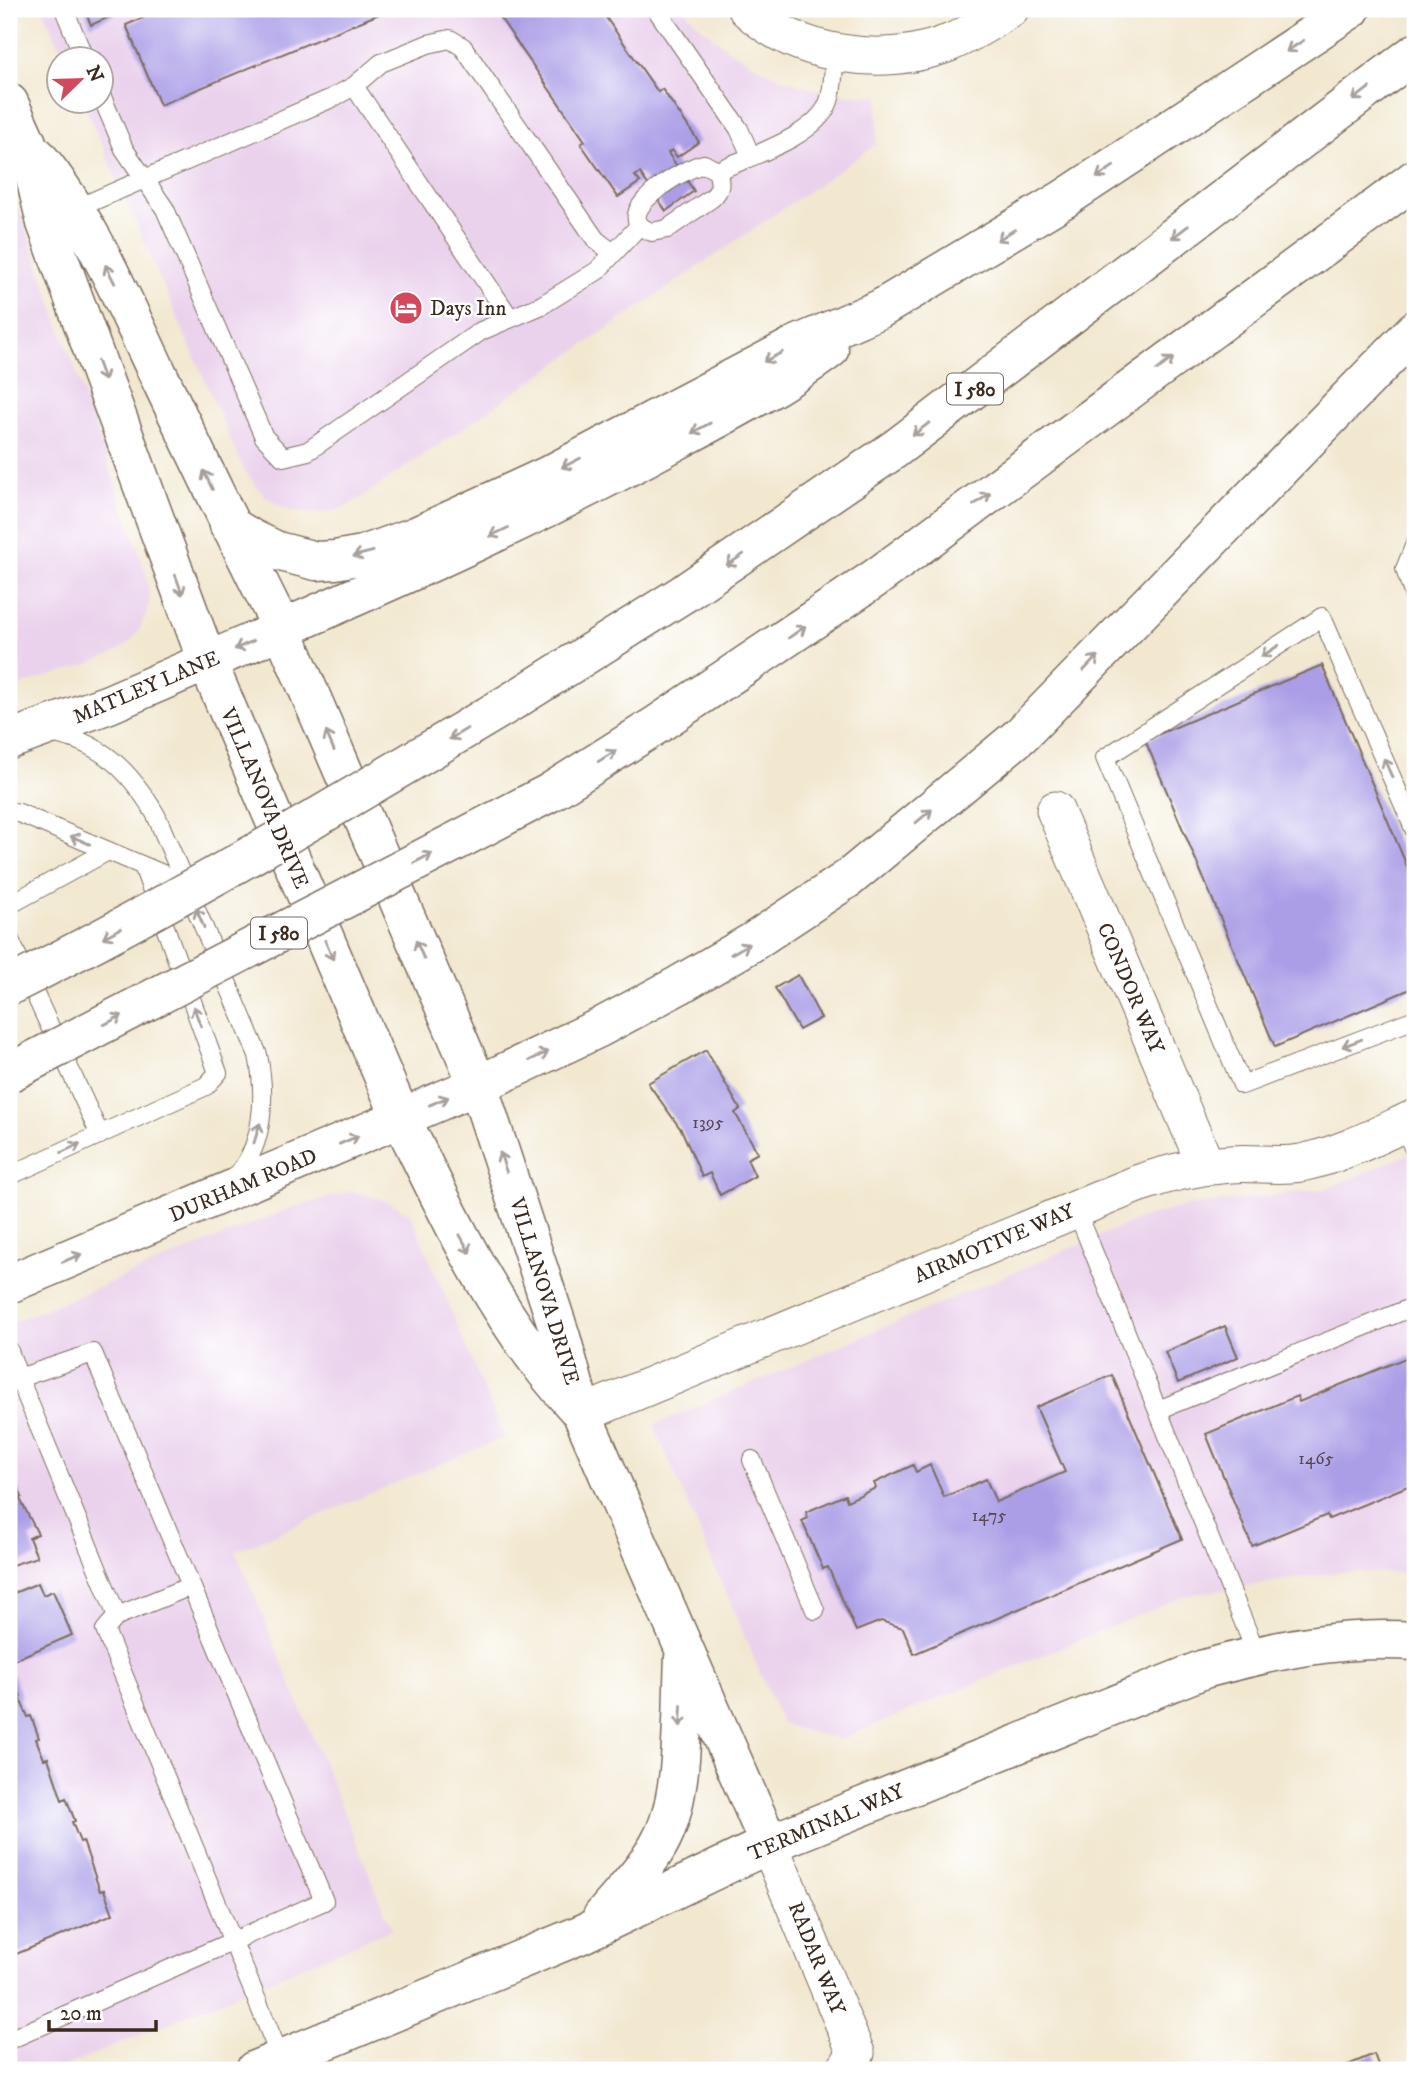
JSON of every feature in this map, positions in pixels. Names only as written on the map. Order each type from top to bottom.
[{"type":"main road","points":[[229,525],[277,551],[316,561],[335,560],[390,547],[547,475],[761,363],[880,309],[1064,199],[1352,9]]},
{"type":"main road","name":"I 580","points":[[9,986],[207,882],[516,699],[792,522],[895,449],[1415,53]]},
{"type":"main road","name":"VILLANOVA DRIVE","points":[[9,103],[27,144],[46,223],[207,662],[401,1118],[429,1177],[496,1301],[546,1374],[583,1414]]},
{"type":"main road","name":"VILLANOVA DRIVE","points":[[27,144],[50,171],[75,209],[112,277],[229,525],[282,629],[478,1085],[558,1326],[583,1414],[769,1844]]},
{"type":"main road","name":"I 580","points":[[9,1073],[549,793],[658,724],[877,577],[1415,179]]},
{"type":"main road","name":"MATLEY LANE","points":[[18,737],[109,704],[282,629],[495,534],[618,473],[778,386],[827,352],[880,309]]},
{"type":"main road","name":"DURHAM ROAD","points":[[9,1284],[478,1085],[599,1028],[751,943],[849,878],[1021,734],[1415,330]]},
{"type":"main road","name":"TERMINAL WAY","points":[[268,2064],[591,1929],[769,1844],[1193,1673],[1256,1654],[1343,1641],[1415,1641]]},
{"type":"main road","points":[[591,1929],[645,1866],[667,1826],[675,1801],[684,1648]]},
{"type":"street","points":[[747,9],[792,38],[835,53],[865,56],[907,54],[948,43],[1010,9]]},
{"type":"street","name":"CONDOR WAY","points":[[1055,810],[1206,1166]]},
{"type":"street","name":"AIRMOTIVE WAY","points":[[583,1414],[1165,1174],[1206,1166],[1278,1166],[1299,1163],[1411,1131]]},
{"type":"street","name":"RADAR WAY","points":[[769,1844],[856,2053],[845,2070]]},
{"type":"lane","points":[[64,9],[79,46]]},
{"type":"lane","points":[[656,9],[739,129],[751,156]]},
{"type":"lane","points":[[75,209],[331,98],[354,86],[381,64],[428,44],[450,39],[463,47],[596,240],[613,253]]},
{"type":"lane","points":[[717,171],[777,148],[825,111],[830,100],[835,53]]},
{"type":"lane","points":[[354,86],[510,318]]},
{"type":"lane","points":[[110,116],[124,149],[165,209],[264,437],[283,457],[308,451],[481,331],[542,306],[597,271],[640,225]]},
{"type":"lane","points":[[704,164],[717,171],[720,186],[712,198],[667,229],[652,232],[640,225],[636,218],[637,210],[646,199],[697,165],[704,164]]},
{"type":"lane","points":[[1415,544],[1405,569],[1415,599]]},
{"type":"lane","points":[[1415,831],[1322,617],[1105,758],[1242,1086],[1415,1018]]},
{"type":"lane","points":[[18,737],[50,733],[81,740],[119,766],[139,786],[156,815],[258,1055],[263,1081],[263,1110],[246,1161],[236,1176],[201,1204]]},
{"type":"lane","points":[[9,811],[186,884]]},
{"type":"lane","points":[[9,905],[108,851]]},
{"type":"lane","points":[[9,1176],[206,1086],[218,1073],[143,866]]},
{"type":"lane","points":[[9,938],[100,1135]]},
{"type":"lane","points":[[1076,1209],[1256,1654]]},
{"type":"lane","points":[[1158,1410],[1415,1306]]},
{"type":"lane","points":[[9,1351],[14,1380],[117,1616]]},
{"type":"lane","points":[[9,2040],[324,1901],[93,1353],[14,1380]]},
{"type":"lane","points":[[752,1460],[815,1610]]},
{"type":"lane","points":[[191,1586],[117,1616],[105,1630],[232,1942],[268,2064]]},
{"type":"shaded area","name":"Days Inn","points":[[43,9],[684,9],[726,48],[784,79],[847,95],[879,96],[876,145],[362,497],[346,507],[329,512],[293,511],[265,496],[245,472],[89,116],[116,116],[116,46],[59,46]]},
{"type":"shaded area","points":[[9,180],[146,572],[150,602],[139,631],[129,643],[116,652],[91,663],[9,689]]},
{"type":"shaded area","points":[[1415,1152],[1415,1573],[1340,1572],[1188,1595],[839,1740],[782,1724],[654,1425],[1139,1219],[1186,1206],[1325,1189]]},
{"type":"shaded area","points":[[353,1191],[389,1202],[411,1215],[504,1437],[236,1551],[392,1929],[56,2070],[9,2070],[9,1324],[291,1208]]},
{"type":"building","points":[[84,9],[128,9],[91,25]]},
{"type":"building","points":[[164,9],[391,9],[160,105],[126,25]]},
{"type":"building","points":[[494,9],[600,9],[658,92],[662,89],[699,142],[677,157],[672,150],[668,153],[694,191],[666,211],[640,173],[635,176],[640,182],[618,197],[581,144],[585,141]]},
{"type":"building","points":[[1322,665],[1415,885],[1415,987],[1275,1047],[1145,740]]},
{"type":"building","points":[[798,975],[821,1018],[799,1030],[775,988]]},
{"type":"building","points":[[706,1050],[740,1109],[735,1113],[758,1153],[747,1159],[755,1176],[720,1195],[710,1173],[702,1177],[682,1131],[648,1083]]},
{"type":"building","points":[[1225,1326],[1238,1357],[1178,1383],[1165,1352]]},
{"type":"building","points":[[1415,1354],[1415,1483],[1329,1519],[1327,1515],[1252,1546],[1206,1434],[1297,1396],[1299,1402]]},
{"type":"building","points":[[1112,1375],[1182,1539],[914,1654],[903,1628],[881,1621],[856,1631],[828,1567],[823,1569],[802,1521],[808,1518],[806,1512],[845,1495],[847,1501],[876,1488],[874,1483],[913,1465],[916,1472],[930,1465],[944,1497],[986,1479],[996,1502],[1065,1472],[1036,1407]]},
{"type":"building","points":[[15,1481],[22,1497],[20,1499],[38,1534],[29,1538],[37,1557],[9,1566],[9,1483]]},
{"type":"building","points":[[38,1583],[43,1595],[53,1591],[72,1635],[9,1662],[9,1595]]},
{"type":"building","points":[[13,1674],[21,1696],[19,1697],[28,1717],[31,1716],[44,1759],[48,1758],[62,1800],[66,1798],[80,1842],[83,1841],[100,1891],[104,1890],[113,1914],[9,1957],[9,1675]]},
{"type":"building","points":[[1374,2054],[1380,2070],[1336,2070]]},
{"type":"place","name":"Days Inn","points":[[406,308]]}]
